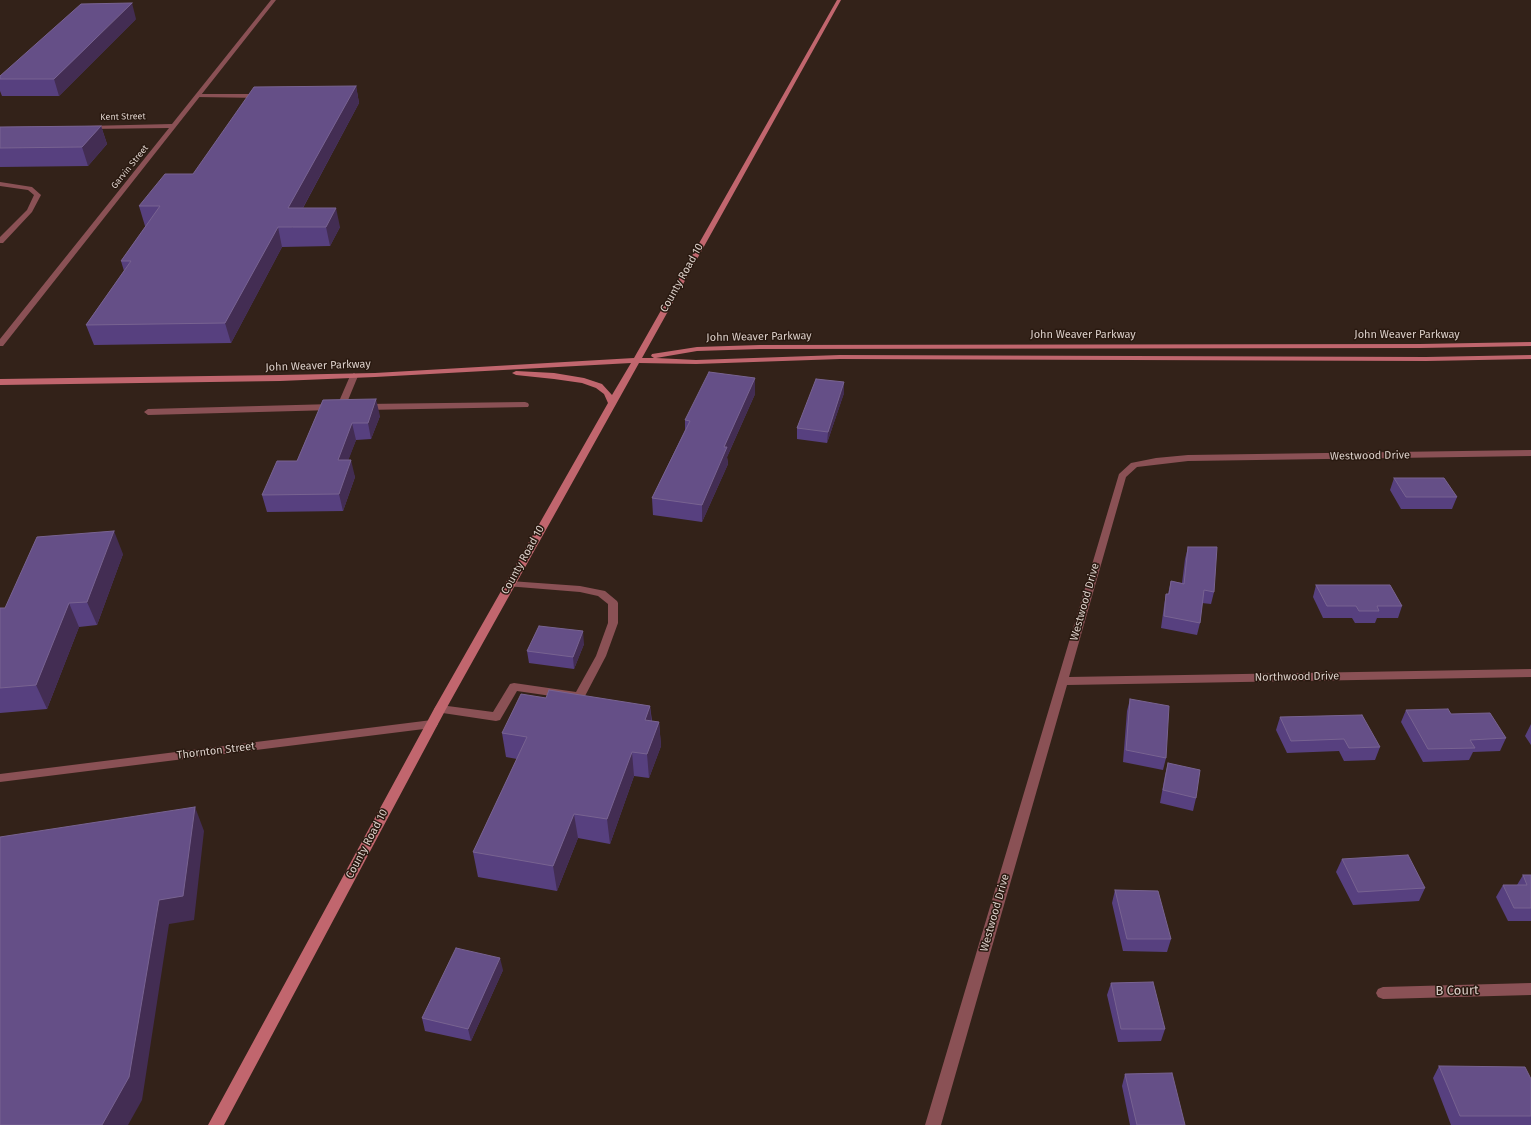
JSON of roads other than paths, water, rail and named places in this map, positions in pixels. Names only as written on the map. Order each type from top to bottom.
[{"type":"main road","name":"County Road 10","points":[[216,1125],[440,709],[838,0]]},
{"type":"main road","name":"John Weaver Parkway","points":[[635,360],[697,349],[760,347],[1412,346],[1531,344]]},
{"type":"main road","name":"John Weaver Parkway","points":[[0,382],[354,376],[635,360],[696,362],[840,357],[1418,359],[1531,357]]},
{"type":"main road","points":[[480,370],[554,376],[584,381],[599,386],[607,393],[612,402]]},
{"type":"street","points":[[273,1],[282,0]]},
{"type":"street","name":"Garvin Street","points":[[0,344],[273,1]]},
{"type":"street","points":[[198,96],[269,96]]},
{"type":"street","name":"Kent Street","points":[[79,127],[174,126]]},
{"type":"street","points":[[0,184],[30,188],[38,195],[30,211],[0,241]]},
{"type":"street","points":[[341,407],[354,376]]},
{"type":"street","points":[[148,412],[341,407],[525,405]]},
{"type":"street","name":"Westwood Drive","points":[[932,1125],[1122,476],[1134,465],[1188,458],[1531,453]]},
{"type":"street","points":[[440,709],[496,718],[514,687],[579,696],[601,656],[613,623],[613,603],[601,593],[580,589],[510,584]]},
{"type":"street","name":"Northwood Drive","points":[[1063,681],[1531,672]]},
{"type":"street","name":"Thornton Street","points":[[0,778],[432,724]]},
{"type":"street","name":"B Court","points":[[1383,993],[1531,989]]}]
